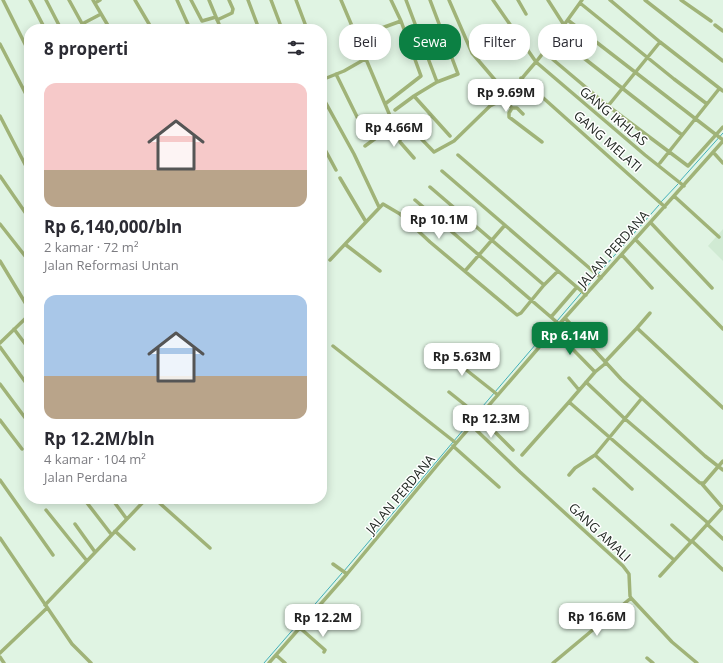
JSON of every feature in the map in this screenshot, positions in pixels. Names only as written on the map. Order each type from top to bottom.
[{"type":"street","points":[[3,0],[24,42]]},
{"type":"street","points":[[31,0],[43,24]]},
{"type":"street","points":[[46,0],[58,24]]},
{"type":"street","points":[[69,0],[82,24],[101,14]]},
{"type":"street","points":[[100,0],[94,2],[107,24]]},
{"type":"street","points":[[135,0],[149,24]]},
{"type":"street","points":[[177,0],[188,24]]},
{"type":"street","points":[[191,0],[202,21],[232,12],[229,0]]},
{"type":"street","points":[[210,0],[219,24]]},
{"type":"street","points":[[248,0],[257,24]]},
{"type":"street","points":[[271,0],[280,24]]},
{"type":"street","points":[[296,0],[304,24]]},
{"type":"street","points":[[341,0],[351,24]]},
{"type":"street","points":[[385,104],[421,76],[391,0]]},
{"type":"street","points":[[406,0],[437,82]]},
{"type":"street","points":[[395,110],[437,82],[457,75],[458,73],[430,0]]},
{"type":"street","points":[[449,0],[472,53],[507,94]]},
{"type":"street","name":"GANG IKHLAS","points":[[492,0],[536,62],[649,158],[682,184]]},
{"type":"street","points":[[518,0],[526,14]]},
{"type":"street","points":[[548,0],[564,24],[581,1],[707,104]]},
{"type":"street","points":[[610,0],[721,90],[694,119],[660,163]]},
{"type":"street","points":[[645,0],[723,62]]},
{"type":"street","points":[[681,0],[711,21]]},
{"type":"street","points":[[391,24],[400,21]]},
{"type":"street","points":[[569,21],[723,140]]},
{"type":"street","points":[[715,25],[723,31]]},
{"type":"street","points":[[608,106],[660,42]]},
{"type":"street","points":[[0,44],[24,90]]},
{"type":"street","points":[[327,78],[363,60]]},
{"type":"street","points":[[365,60],[394,125],[400,132],[400,142],[414,158]]},
{"type":"street","points":[[554,60],[608,106],[694,172]]},
{"type":"street","points":[[587,60],[682,135]]},
{"type":"street","points":[[404,121],[434,152],[454,140],[490,106],[496,104],[503,98],[536,62]]},
{"type":"street","points":[[336,74],[361,125]]},
{"type":"street","name":"GANG MELATI","points":[[521,78],[663,204]]},
{"type":"street","points":[[414,96],[450,136]]},
{"type":"street","points":[[503,98],[512,108],[517,108],[523,114]]},
{"type":"street","points":[[327,105],[354,154],[379,207]]},
{"type":"street","points":[[512,108],[509,113],[509,117],[542,142]]},
{"type":"street","points":[[0,116],[24,162]]},
{"type":"street","points":[[365,146],[394,125]]},
{"type":"street","points":[[688,167],[723,126]]},
{"type":"street","name":"JALAN PERDANA","points":[[269,663],[300,628],[345,572],[454,443],[478,417],[496,393],[554,330],[555,321],[565,318],[599,276],[622,255],[651,223],[663,204],[674,196],[682,184],[723,140]]},
{"type":"street","points":[[719,145],[723,148]]},
{"type":"street","points":[[713,152],[723,163]]},
{"type":"street","points":[[327,153],[336,170]]},
{"type":"street","points":[[458,155],[599,276]]},
{"type":"street","points":[[442,171],[585,294]]},
{"type":"street","points":[[0,176],[24,211]]},
{"type":"street","points":[[340,178],[366,222]]},
{"type":"street","points":[[430,187],[544,285]]},
{"type":"street","points":[[674,196],[719,237]]},
{"type":"street","points":[[415,200],[555,321],[578,288]]},
{"type":"street","points":[[330,260],[379,207],[385,204],[400,214],[517,315],[521,313],[544,285],[558,271]]},
{"type":"street","points":[[416,229],[429,213]]},
{"type":"street","points":[[651,223],[712,288]]},
{"type":"street","points":[[0,224],[24,255]]},
{"type":"street","points":[[465,271],[505,225]]},
{"type":"street","points":[[635,240],[723,329]]},
{"type":"street","points":[[346,244],[380,271]]},
{"type":"street","points":[[622,255],[652,288]]},
{"type":"street","points":[[0,262],[24,301]]},
{"type":"street","points":[[522,455],[595,372],[606,363],[650,313]]},
{"type":"street","points":[[565,318],[621,379],[723,470]]},
{"type":"street","points":[[0,342],[24,320]]},
{"type":"street","points":[[637,328],[723,408]]},
{"type":"street","points":[[14,329],[24,342]]},
{"type":"street","points":[[554,330],[595,372]]},
{"type":"street","points":[[333,346],[454,443],[499,487]]},
{"type":"street","points":[[0,347],[24,380]]},
{"type":"street","points":[[441,350],[496,393]]},
{"type":"street","points":[[569,378],[579,390]]},
{"type":"street","points":[[586,382],[624,418],[695,480],[702,484],[722,507],[660,576]]},
{"type":"street","points":[[0,384],[24,416]]},
{"type":"street","points":[[449,392],[513,450]]},
{"type":"street","points":[[569,475],[575,468],[595,455],[642,398]]},
{"type":"street","points":[[569,402],[723,539]]},
{"type":"street","points":[[0,420],[22,449]]},
{"type":"street","name":"GANG AMALI","points":[[471,425],[623,566],[629,574],[631,598]]},
{"type":"street","points":[[595,455],[632,489]]},
{"type":"street","points":[[702,484],[704,484],[723,461]]},
{"type":"street","points":[[0,480],[54,554]]},
{"type":"street","points":[[594,489],[674,560]]},
{"type":"street","points":[[88,504],[111,534]]},
{"type":"street","points":[[116,504],[126,518]]},
{"type":"street","points":[[0,653],[46,606],[115,531],[138,504]]},
{"type":"street","points":[[161,504],[210,548]]},
{"type":"street","points":[[46,510],[87,561]]},
{"type":"street","points":[[75,524],[95,552]]},
{"type":"street","points":[[672,525],[723,570]]},
{"type":"street","points":[[115,531],[134,549]]},
{"type":"street","points":[[0,538],[72,644],[91,663]]},
{"type":"street","points":[[333,564],[345,572]]},
{"type":"street","points":[[553,663],[631,598],[672,642],[697,663]]},
{"type":"street","points":[[300,628],[325,650],[324,652]]},
{"type":"street","points":[[276,655],[285,663]]},
{"type":"street","points":[[0,657],[4,663]]},
{"type":"street","points":[[647,658],[653,663]]},
{"type":"shaded area","points":[[723,229],[723,261],[708,246]]},
{"type":"waterway","points":[[680,181],[723,133]]},
{"type":"waterway","points":[[661,202],[678,184]]},
{"type":"waterway","points":[[583,291],[659,205]]},
{"type":"waterway","points":[[557,321],[581,293]]},
{"type":"waterway","points":[[477,413],[554,323]]},
{"type":"waterway","points":[[344,571],[475,416]]},
{"type":"waterway","points":[[264,663],[342,573]]}]
